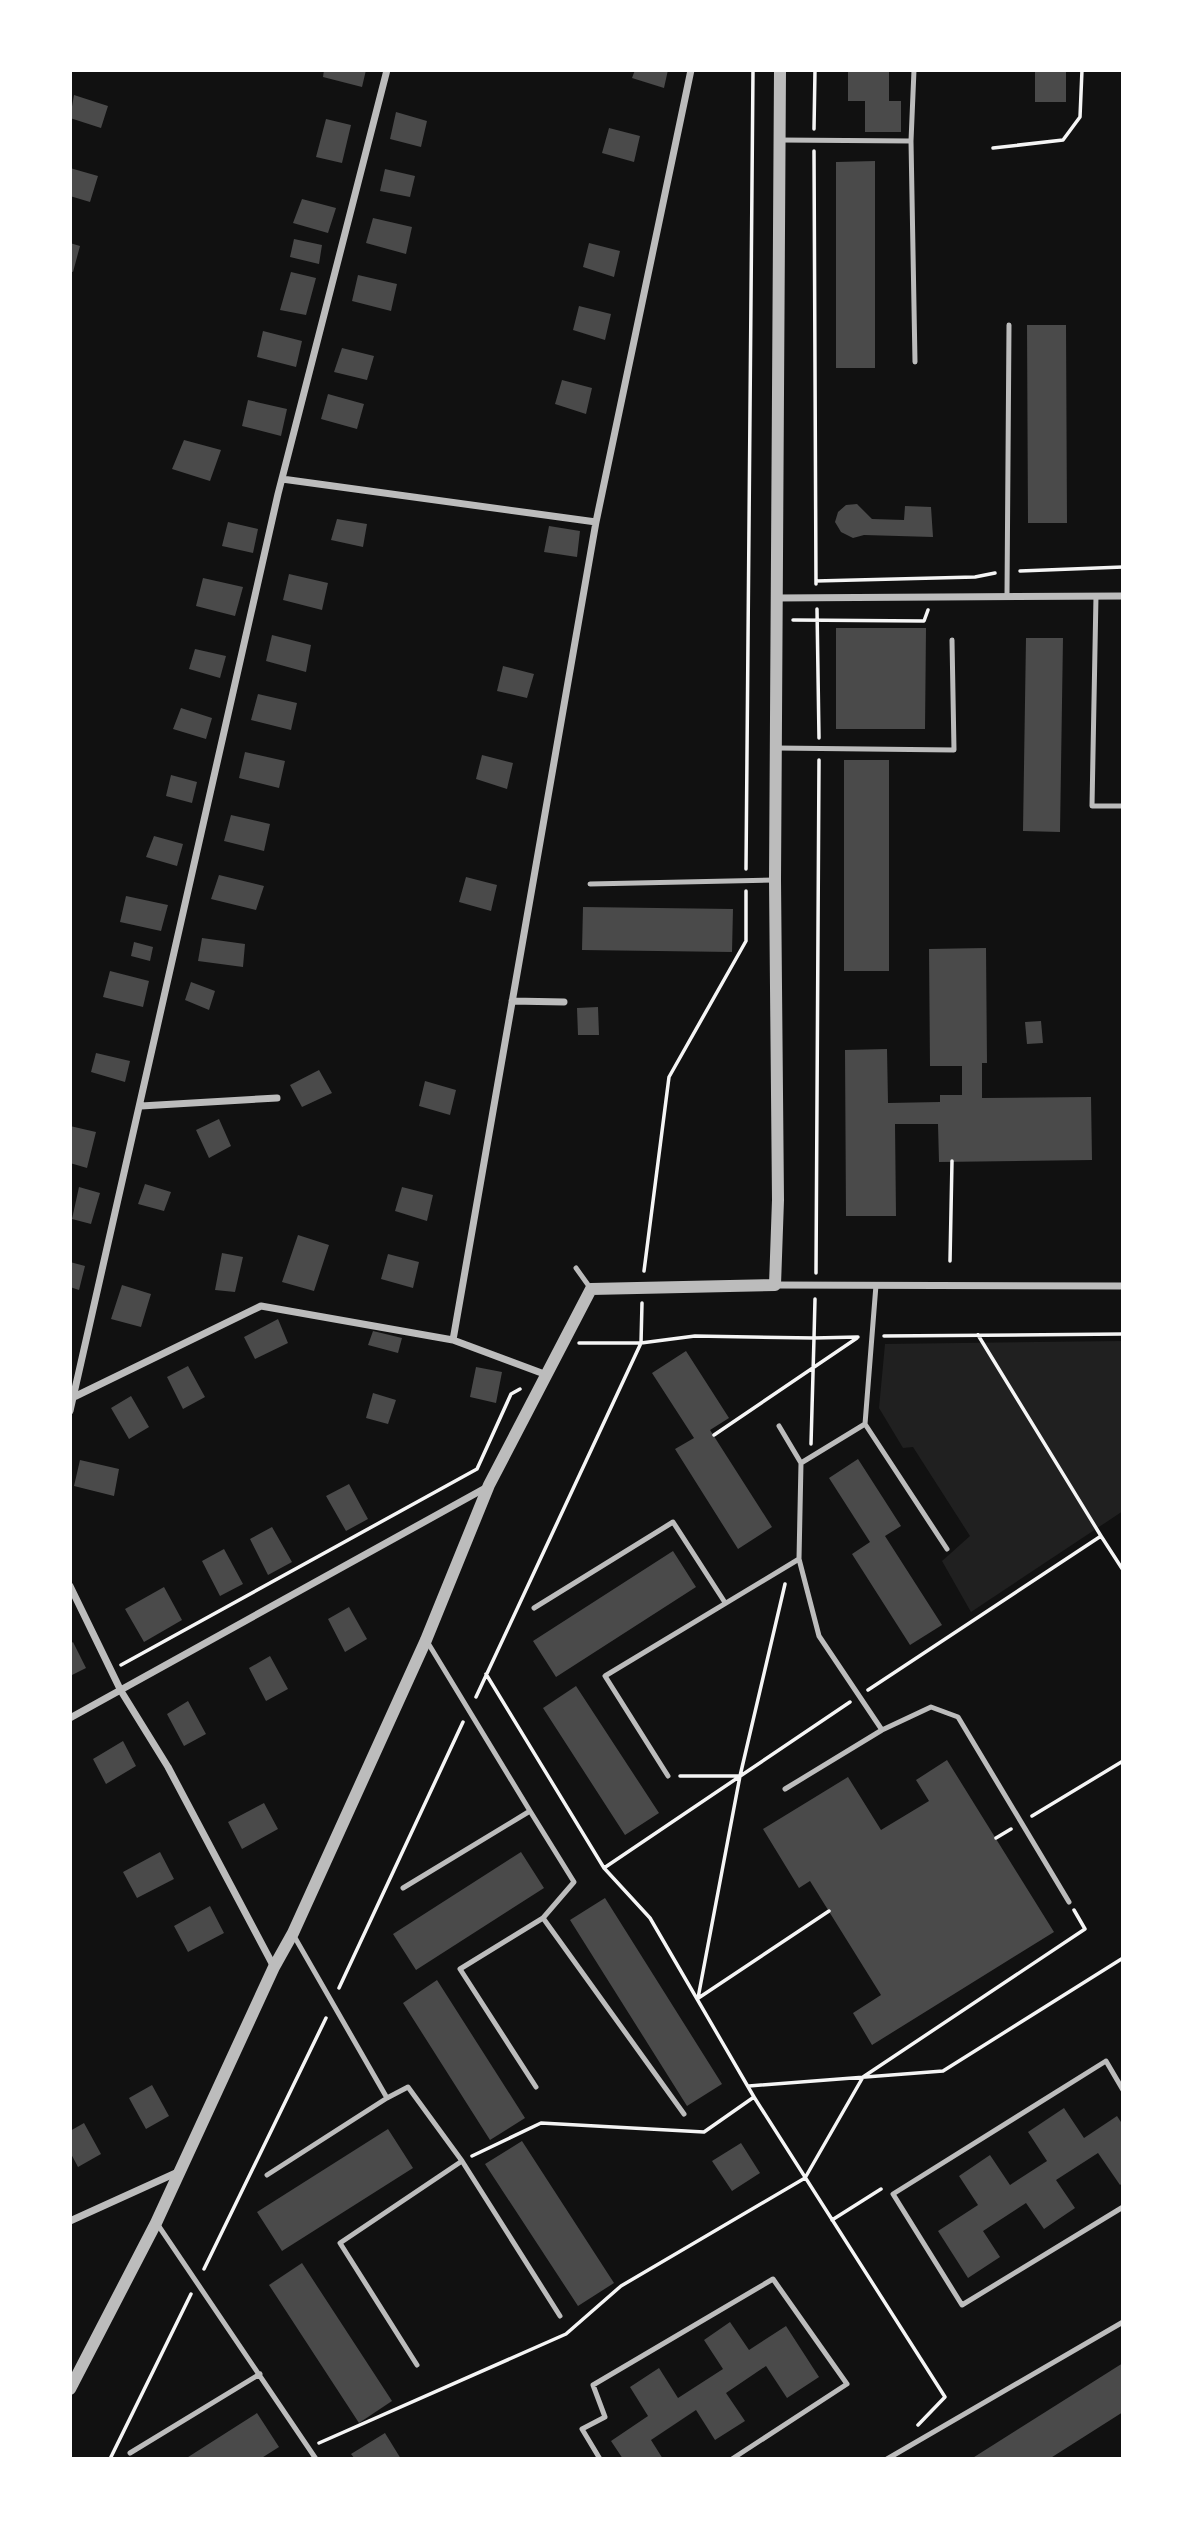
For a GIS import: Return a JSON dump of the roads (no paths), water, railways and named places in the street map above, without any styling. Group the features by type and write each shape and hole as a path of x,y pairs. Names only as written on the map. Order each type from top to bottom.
{"street":[{"path":"70,1411 76,1396 282,479 387,70"},
{"path":"453,1340 596,522 691,70"},
{"path":"775,1285 778,1200 775,880 780,70"},
{"path":"282,479 596,522"},
{"path":"776,598 1123,596"},
{"path":"512,1001 564,1002"},
{"path":"141,1106 277,1098"},
{"path":"70,2389 156,2222 274,1967 293,1933 426,1640 489,1485 542,1373 563,1343 591,1289 775,1285 1123,1286"},
{"path":"76,1396 261,1306 453,1340 542,1373"},
{"path":"70,1718 489,1485"},
{"path":"70,1586 121,1691 169,1767 274,1967"},
{"path":"70,2221 181,2170"}],"lane":[{"path":"914,70 911,141 915,362"},
{"path":"780,140 911,141"},
{"path":"1007,595 1009,325"},
{"path":"1096,596 1091,806 1123,806"},
{"path":"777,748 954,750 952,640"},
{"path":"590,884 775,880"},
{"path":"576,1268 591,1289"},
{"path":"876,1285 865,1424 947,1549"},
{"path":"801,1463 865,1424"},
{"path":"779,1426 801,1463 799,1559 819,1636 882,1730"},
{"path":"534,1608 674,1522 724,1601"},
{"path":"668,1776 605,1676 724,1601 799,1559"},
{"path":"426,1640 574,1882 543,1918 460,1969 536,2087"},
{"path":"785,1789 882,1730 931,1707 958,1717 1069,1902"},
{"path":"403,1888 530,1811"},
{"path":"543,1918 684,2114"},
{"path":"293,1933 387,2098"},
{"path":"1123,2090 1105,2061 893,2194 962,2305 1123,2207"},
{"path":"267,2175 408,2087 462,2161 560,2316"},
{"path":"417,2365 340,2243 462,2161"},
{"path":"156,2222 316,2459"},
{"path":"600,2459 582,2429 605,2417 593,2385 774,2278 847,2384 732,2459"},
{"path":"887,2459 1123,2322"},
{"path":"130,2453 260,2374"}]}
